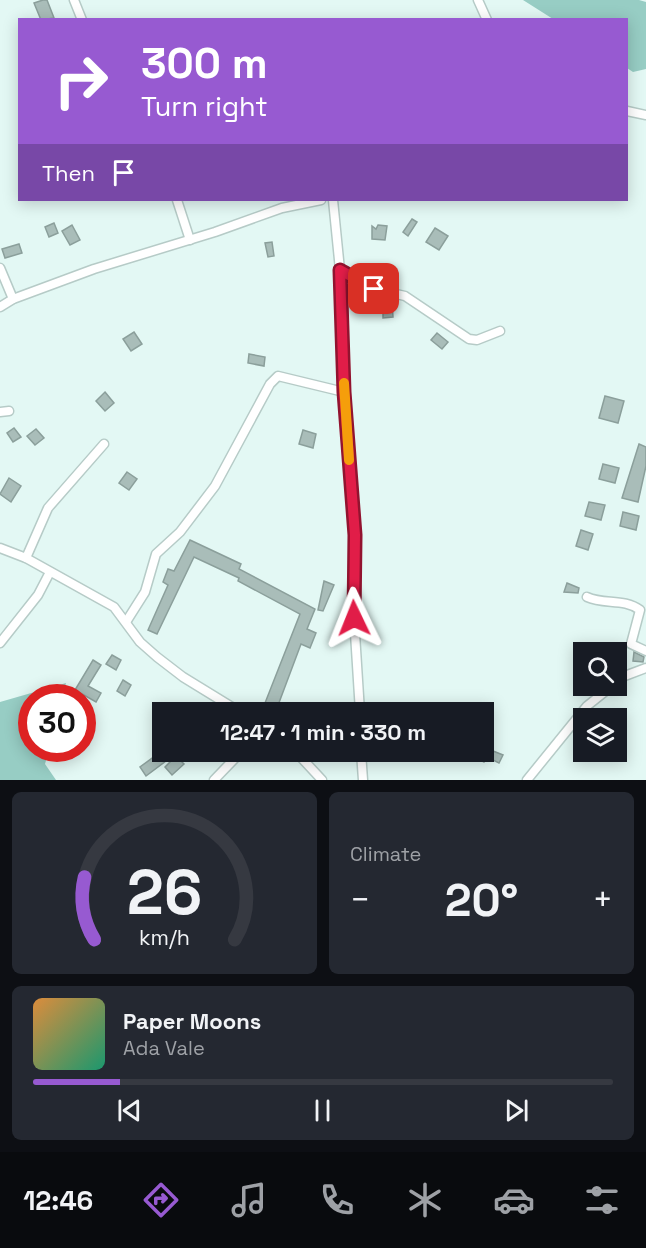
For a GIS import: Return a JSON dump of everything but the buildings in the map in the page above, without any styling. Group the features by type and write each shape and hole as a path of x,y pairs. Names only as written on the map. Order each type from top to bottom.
{"street":[{"path":"74,0 81,18"},
{"path":"478,0 486,18"},
{"path":"628,111 646,115"},
{"path":"177,201 190,240"},
{"path":"0,307 94,269 190,240 282,208 316,201"},
{"path":"333,201 340,270 344,392 355,535 353,602 359,702"},
{"path":"0,268 13,300"},
{"path":"340,270 374,289 411,299 469,339 477,339 500,331"},
{"path":"126,622 145,592 156,554 180,532 215,486 270,384 279,376 292,377 344,392"},
{"path":"26,558 48,508 104,444"},
{"path":"0,548 26,558 114,607 140,642 157,657 183,677 224,702"},
{"path":"0,643 38,595 50,572"},
{"path":"587,597 595,601 616,601 640,610 631,644 646,651"},
{"path":"627,674 646,668"},
{"path":"527,780 587,706 600,696"},
{"path":"214,780 231,762"},
{"path":"305,762 322,780"},
{"path":"362,762 363,780"}],"green space":[{"path":"523,0 639,0 646,2 646,69 633,72 628,69 628,18 551,18"},
{"path":"18,697 18,762 46,762 56,780 0,780 0,702"}],"slow traffic":[{"path":"344,383 349,460"}],"route":[{"path":"354,618 355,535 344,392 340,270 374,289"}]}
